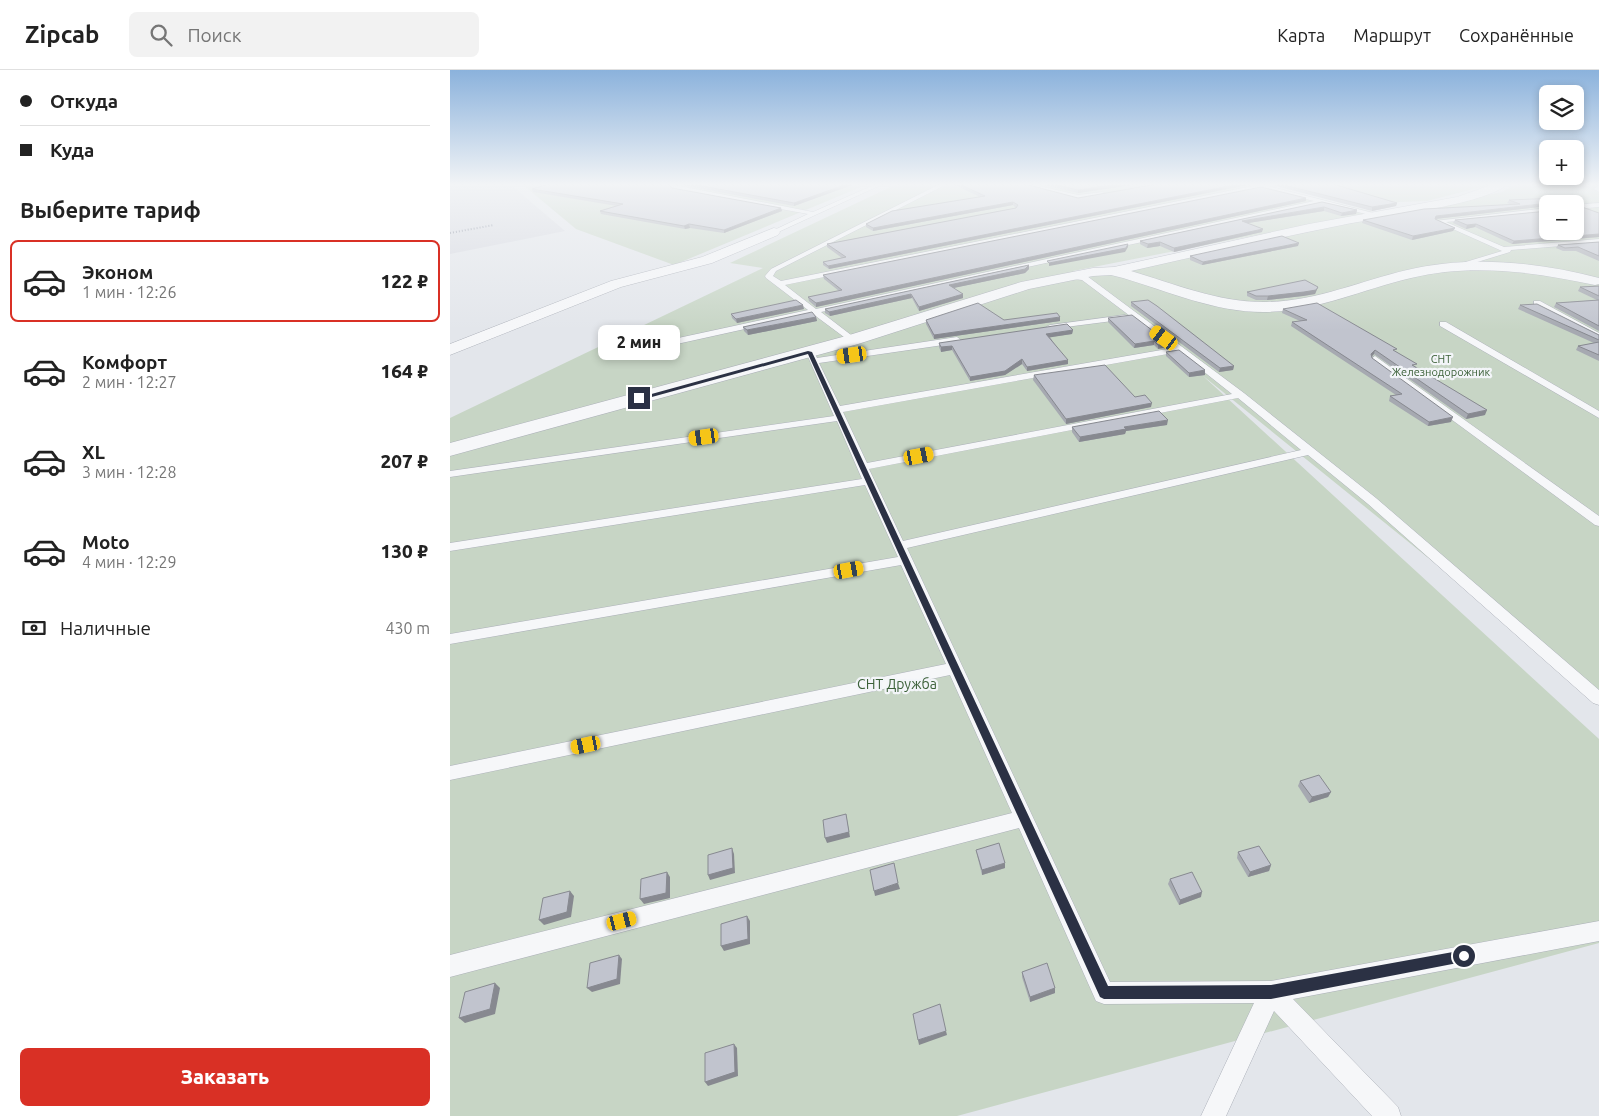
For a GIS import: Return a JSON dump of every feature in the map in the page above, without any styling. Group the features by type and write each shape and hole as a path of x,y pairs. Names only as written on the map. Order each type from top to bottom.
{"street":[{"path":"450,350 616,284 708,260 772,233"},
{"path":"450,450 812,356 852,340 985,296 1026,285 1069,276 1111,271 1287,233"},
{"path":"1111,271 1166,285 1220,302 1264,307 1300,304 1336,297 1417,272 1461,265 1524,268 1598,281"}],"lane":[{"path":"847,233 773,270 769,276 852,340"},
{"path":"779,284 1030,233"},
{"path":"618,354 1173,233"},
{"path":"1461,265 1508,251 1466,233"},
{"path":"827,243 852,240"},
{"path":"1504,249 1599,241"},
{"path":"1069,276 1084,278 1241,395 1372,501 1599,698"},
{"path":"1537,303 1599,336"},
{"path":"1036,329 1133,316"},
{"path":"1442,324 1599,414"},
{"path":"969,339 812,356 1104,993 1271,992 1599,931"},
{"path":"450,474 838,414 1180,349"},
{"path":"1375,359 1599,522"},
{"path":"450,547 866,474 1241,395"},
{"path":"899,546 1310,451"},
{"path":"450,639 906,560"},
{"path":"450,773 955,668"},
{"path":"450,966 1024,818"},
{"path":"1213,1116 1271,992"},
{"path":"1271,992 1389,1116"}],"shaded area":[{"path":"450,233 556,233 450,254"}],"green space":[{"path":"586,233 751,233 674,265"},
{"name":"СНТ Дружба","path":"794,233 1268,233 1073,271 1151,333 1084,278 1304,233 1539,233 1539,240 1584,240 1584,233 1599,233 1599,696 1202,375 1599,739 1599,943 957,1116 450,1116 450,418 763,268 730,263"}],"building":[{"path":"886,233 994,233 828,266 823,262 846,257 827,244"},
{"path":"1033,233 1144,233 816,303 808,297 842,290 823,275"},
{"path":"1178,233 1245,233 1174,248 1160,242 1148,244 1140,241"},
{"path":"1403,233 1430,233 1413,236"},
{"path":"1496,233 1539,233 1539,239 1514,241"},
{"path":"1584,233 1599,234 1584,235"},
{"path":"1282,236 1299,243 1203,262 1190,256"},
{"path":"1599,242 1599,256 1578,247 1565,248 1558,245"},
{"path":"1128,244 1126,248 1049,263 1047,261"},
{"path":"1029,265 1025,269 949,285 963,294 919,307 911,294 829,312 825,309"},
{"path":"1305,280 1318,287 1316,290 1268,296 1256,296 1247,292"},
{"path":"1599,286 1599,296 1580,287"},
{"path":"796,300 803,305 736,319 731,314"},
{"path":"1148,300 1234,366 1220,368 1131,302"},
{"path":"1599,300 1599,326 1556,303"},
{"path":"978,303 1004,320 1057,313 1060,317 934,335 926,320"},
{"path":"1317,303 1397,349 1393,350 1417,364 1412,365 1487,410 1468,414 1375,350 1371,354 1372,358 1453,417 1429,422 1390,396 1402,394 1292,322 1307,320 1283,309"},
{"path":"1537,304 1599,335 1599,340 1520,305"},
{"path":"812,312 816,317 747,330 743,327"},
{"path":"1132,315 1169,343 1158,345 1154,341 1135,344 1108,318"},
{"path":"1067,324 1073,330 1046,334 1068,360 1027,367 1022,359 1005,371 970,377 952,346 941,347 939,343"},
{"path":"671,326 676,332 655,337 650,330"},
{"path":"1599,342 1599,355 1578,346"},
{"path":"1179,350 1205,370 1189,373 1166,352"},
{"path":"1105,365 1135,397 1145,395 1152,403 1066,419 1034,375"},
{"path":"1159,411 1168,420 1080,437 1072,427"},
{"path":"1319,775 1331,792 1312,797 1300,781"},
{"path":"846,814 849,832 825,838 823,820"},
{"path":"999,843 1005,863 982,870 976,850"},
{"path":"1259,846 1271,865 1250,872 1238,852"},
{"path":"732,848 733,868 708,875 708,855"},
{"path":"894,863 898,883 874,891 870,870"},
{"path":"667,872 666,893 640,899 641,879"},
{"path":"1192,872 1202,892 1180,900 1170,879"},
{"path":"570,891 567,912 539,920 543,898"},
{"path":"747,916 748,939 721,946 721,924"},
{"path":"619,955 617,979 587,988 590,963"},
{"path":"1047,963 1055,988 1030,997 1022,972"},
{"path":"495,983 490,1009 459,1018 465,992"},
{"path":"940,1004 946,1031 918,1040 913,1014"},
{"path":"734,1044 735,1072 705,1082 705,1053"}],"route":[{"path":"639,398 810,352 1104,993 1271,992 1464,956"}],"park label":[{"name":"СНТ Железнодорожник","path":"1441,365"}]}
